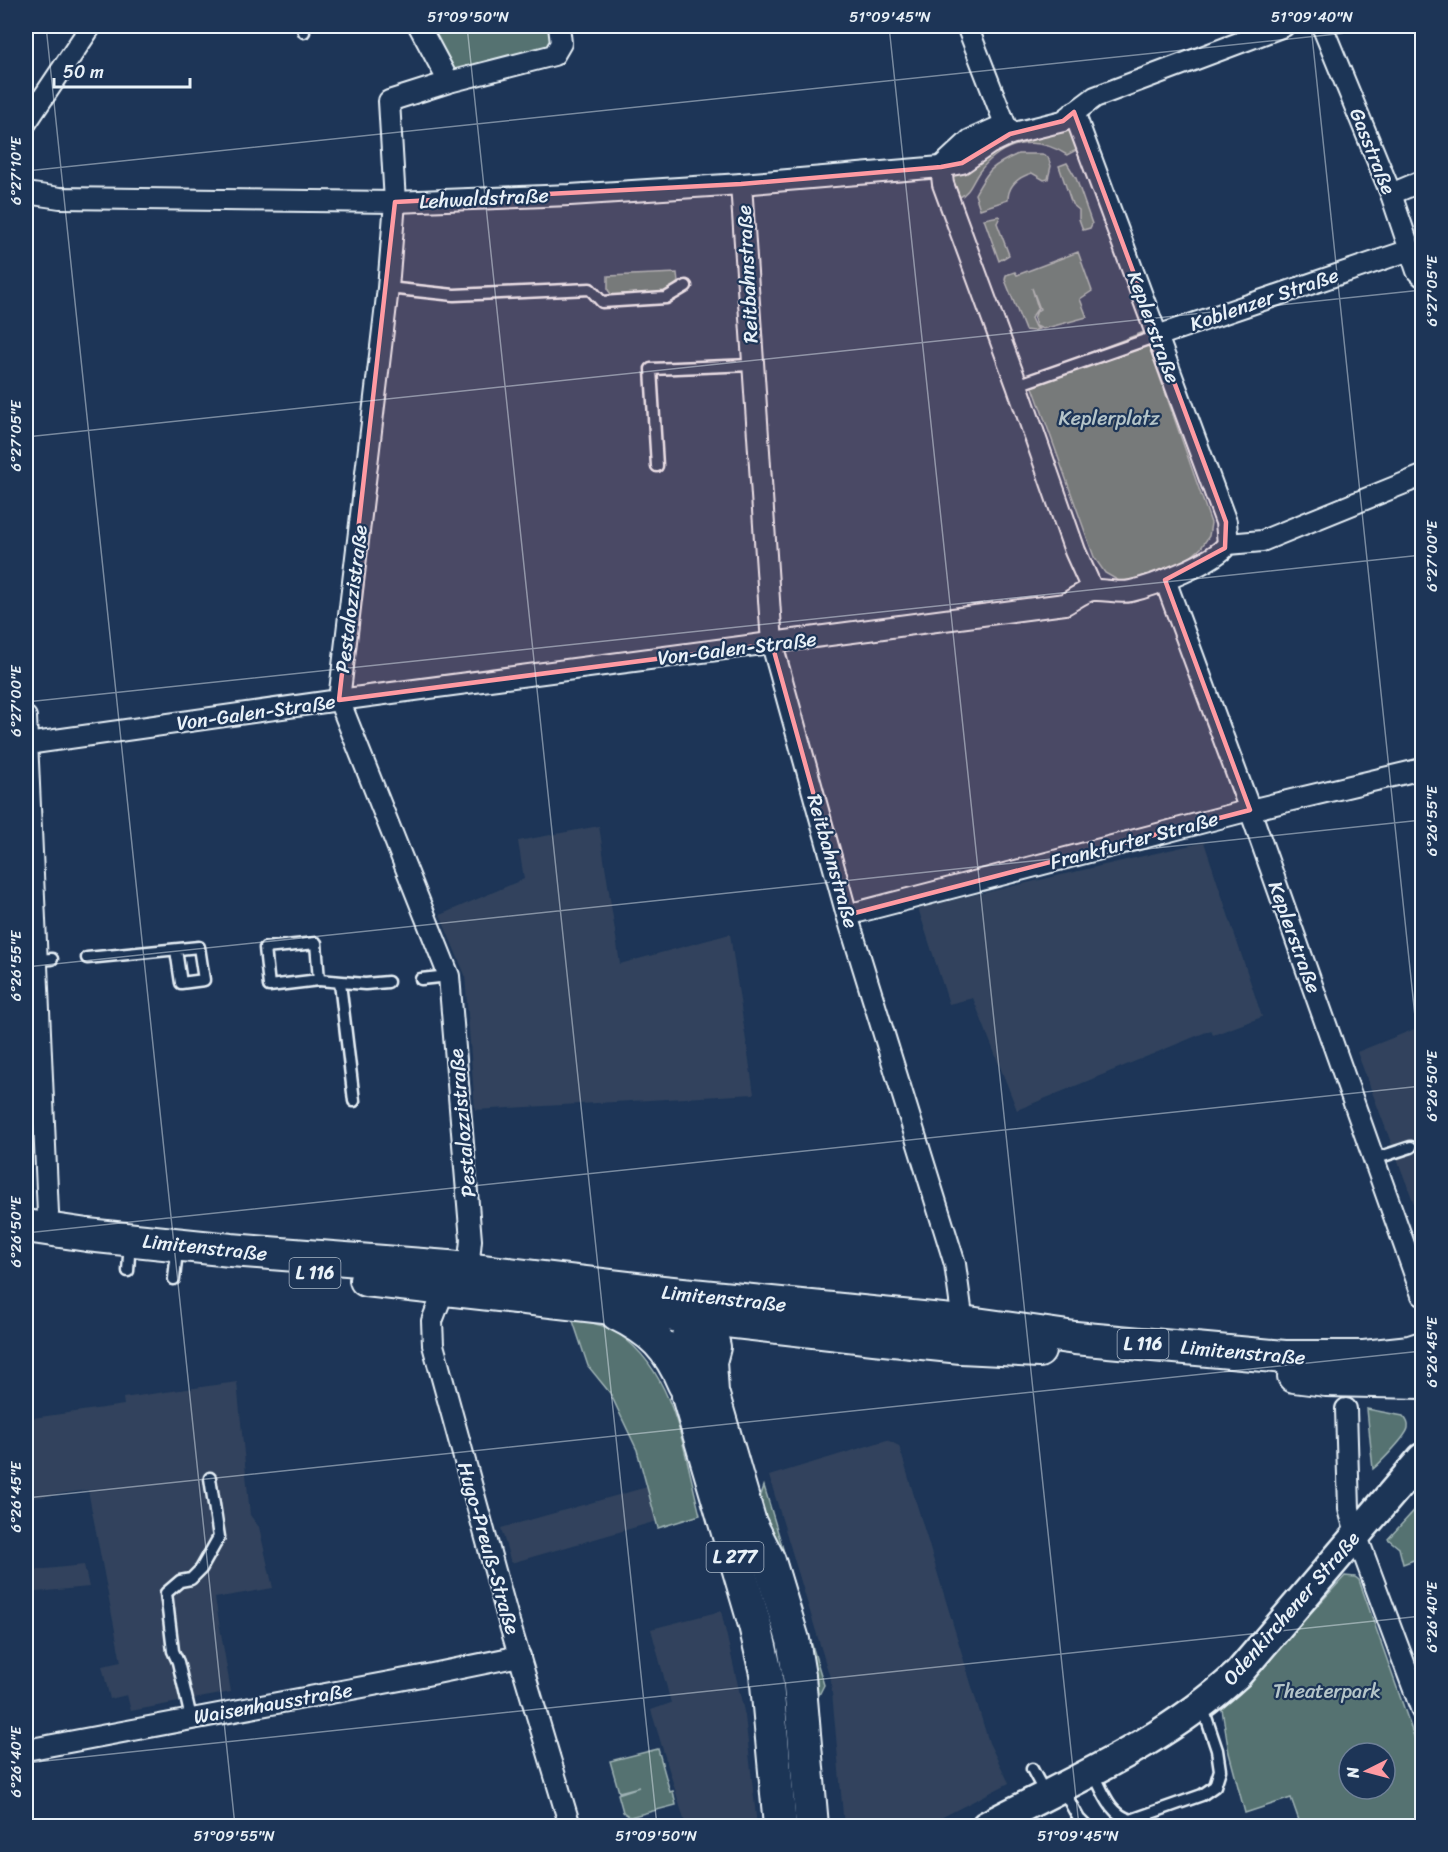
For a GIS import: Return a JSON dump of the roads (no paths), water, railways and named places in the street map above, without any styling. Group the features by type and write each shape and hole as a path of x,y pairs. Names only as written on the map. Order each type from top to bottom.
{"main road":[{"name":"Limitenstraße","path":"31,1233 128,1263 175,1270 452,1276 603,1308 703,1308"},
{"name":"Limitenstraße","path":"31,1233 87,1235 231,1250 703,1308 961,1335 1072,1353 1235,1368 1326,1380 1421,1384"},
{"name":"L 116","path":"603,1308 638,1324 661,1343 675,1362 688,1396"},
{"name":"L 277","path":"703,1308 688,1332 684,1354 688,1396 755,1625 766,1673 780,1827"},
{"name":"L 277","path":"703,1308 714,1347 710,1362 712,1392 750,1523 769,1561 793,1640 800,1676 812,1827"},
{"name":"Limitenstraße","path":"961,1335 1075,1338 1284,1357 1364,1357 1410,1352 1422,1348"},
{"name":"Odenkirchener Straße","path":"986,1827 1153,1738 1202,1704 1238,1674 1422,1458"}],"street":[{"path":"26,123 91,26"},
{"path":"419,26 449,82 554,55 561,43 559,26"},
{"path":"968,26 1008,129"},
{"path":"1074,112 1095,97 1284,26"},
{"name":"Gasstraße","path":"1322,26 1391,194 1417,271 1422,276"},
{"name":"Pestalozzistraße","path":"449,82 389,101 395,202 388,288 339,700 449,976 471,1240 452,1276"},
{"name":"Lehwaldstraße","path":"26,193 60,198 395,202 570,195 741,184 941,167 962,163 1008,129 1063,108 1074,112"},
{"name":"Keplerstraße","path":"1074,112 1226,522 1228,544"},
{"path":"941,167 943,184 1075,551 1092,590 1129,592 1165,580 1203,562 1228,544 1262,541 1422,476"},
{"path":"1391,194 1422,181"},
{"name":"Reitbahnstraße","path":"741,184 772,644 847,915 954,1264 961,1335"},
{"name":"Koblenzer Straße","path":"1157,336 1410,250"},
{"name":"Keplerstraße","path":"1165,580 1250,810 1422,1295"},
{"name":"Von-Galen-Straße","path":"27,744 339,700 1065,604 1092,590"},
{"path":"26,717 30,918 44,959 37,1051 48,1213 31,1233"},
{"name":"Frankfurter Straße","path":"847,915 1250,810 1422,769"},
{"name":"Hugo-Preuß-Straße","path":"452,1276 432,1321 433,1345 570,1827"},
{"path":"1346,1408 1349,1509 1356,1534 1422,1711"},
{"name":"Waisenhausstraße","path":"26,1750 520,1656"}],"lane":[{"path":"388,288 454,295 590,289 602,302 666,298 686,286"},
{"name":"Koblenzer Straße","path":"1017,386 1157,336"},
{"name":"Reitbahnstraße","path":"657,466 651,369 753,365"},
{"path":"319,981 316,943 265,948 269,986 319,981 365,984 387,982"},
{"path":"87,958 176,950"},
{"path":"421,979 449,976"},
{"path":"340,983 354,1101"},
{"path":"1374,1159 1411,1147"},
{"path":"190,1718 178,1662 173,1651 166,1593 180,1581 191,1579 201,1569 219,1537 210,1479"},
{"path":"1093,1772 1112,1809 1120,1817 1131,1820 1202,1795 1215,1786 1220,1770 1202,1704"},
{"path":"1032,1769 1086,1827"}],"park label":[{"name":"Keplerplatz","path":"1109,418"},
{"name":"Theaterpark","path":"1327,1691"}]}
